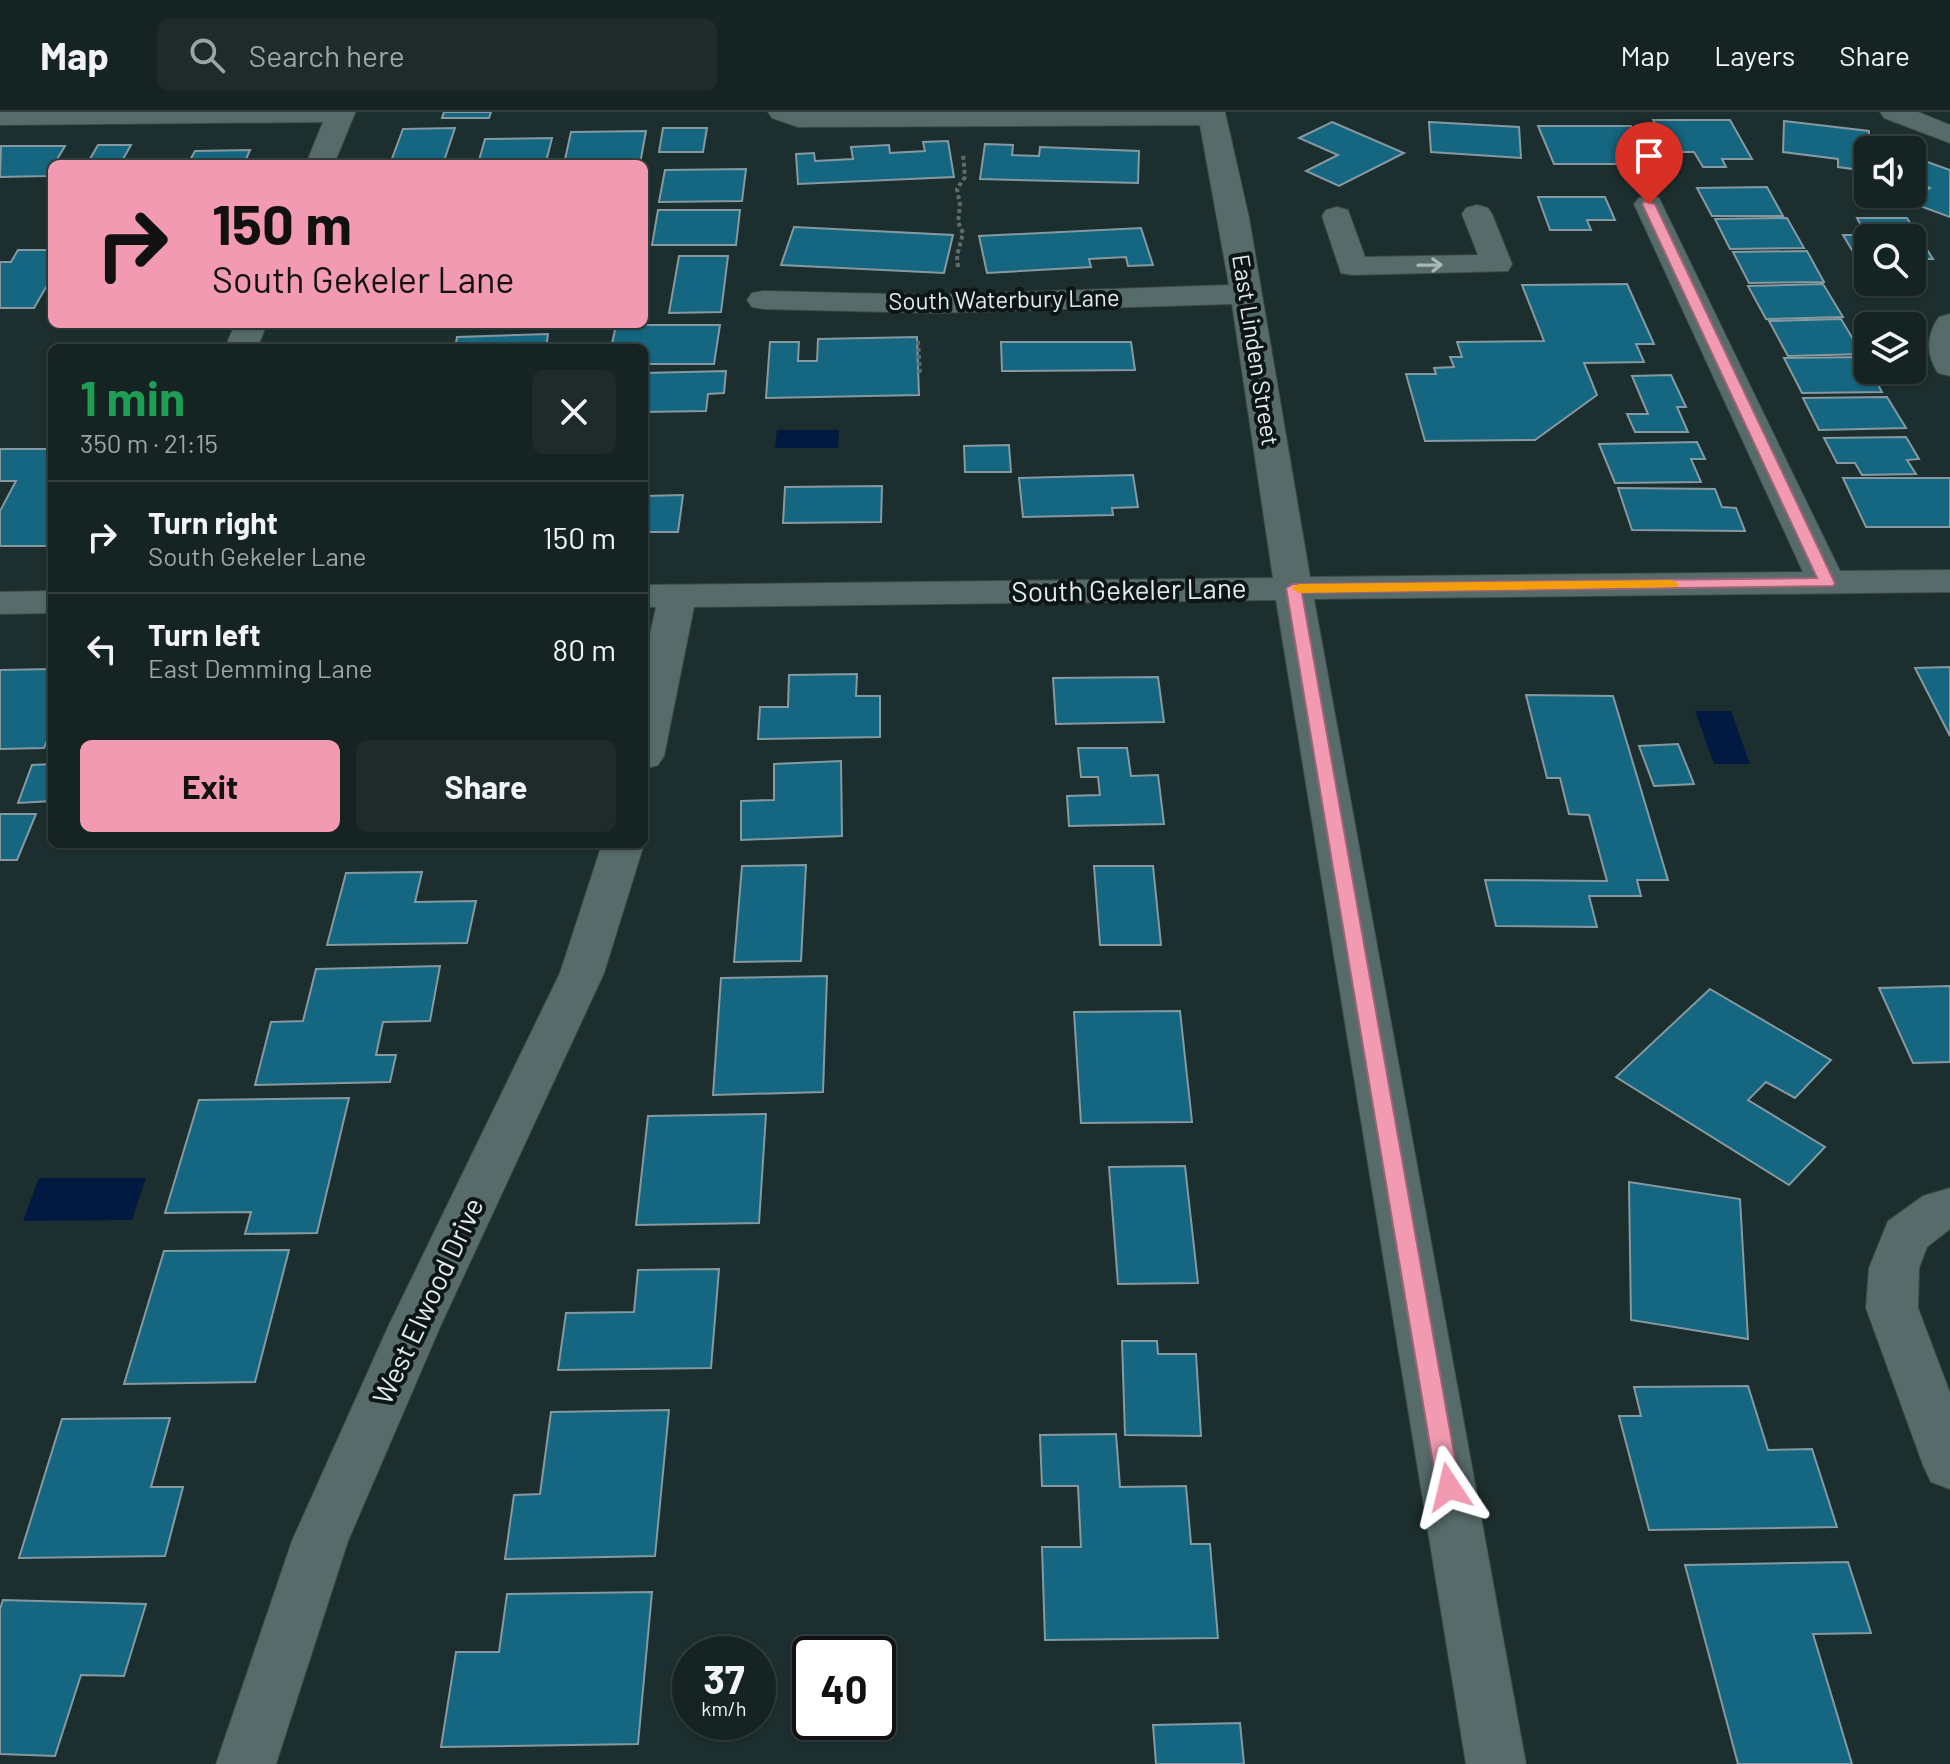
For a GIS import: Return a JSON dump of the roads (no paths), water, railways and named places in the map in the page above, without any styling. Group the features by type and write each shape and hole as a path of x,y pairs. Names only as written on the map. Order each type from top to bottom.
{"street":[{"path":"0,117 341,112 322,160"},
{"path":"782,112 798,119 1211,114"},
{"path":"1894,112 1950,135"},
{"name":"East Linden Street","path":"1211,114 1234,218 1293,588 1496,1764"},
{"path":"1649,204 1827,583"},
{"path":"1337,216 1352,266 1497,264 1477,214"},
{"name":"South Waterbury Lane","path":"763,300 934,304 1245,294"},
{"path":"1950,324 1946,331 1944,355 1950,366"},
{"name":"South Gekeler Lane","path":"660,596 1950,581"},
{"path":"648,716 660,596"},
{"path":"0,603 48,602"},
{"name":"West Elwood Drive","path":"246,1764 320,1541 414,1327 582,973 622,848"},
{"path":"1950,1207 1940,1210 1906,1235 1894,1268 1892,1308 1950,1465"}],"water":[{"path":"777,430 839,430 838,448 775,448"},
{"path":"1695,711 1731,711 1750,764 1714,764"},
{"path":"39,1178 146,1178 132,1220 23,1221"}]}
